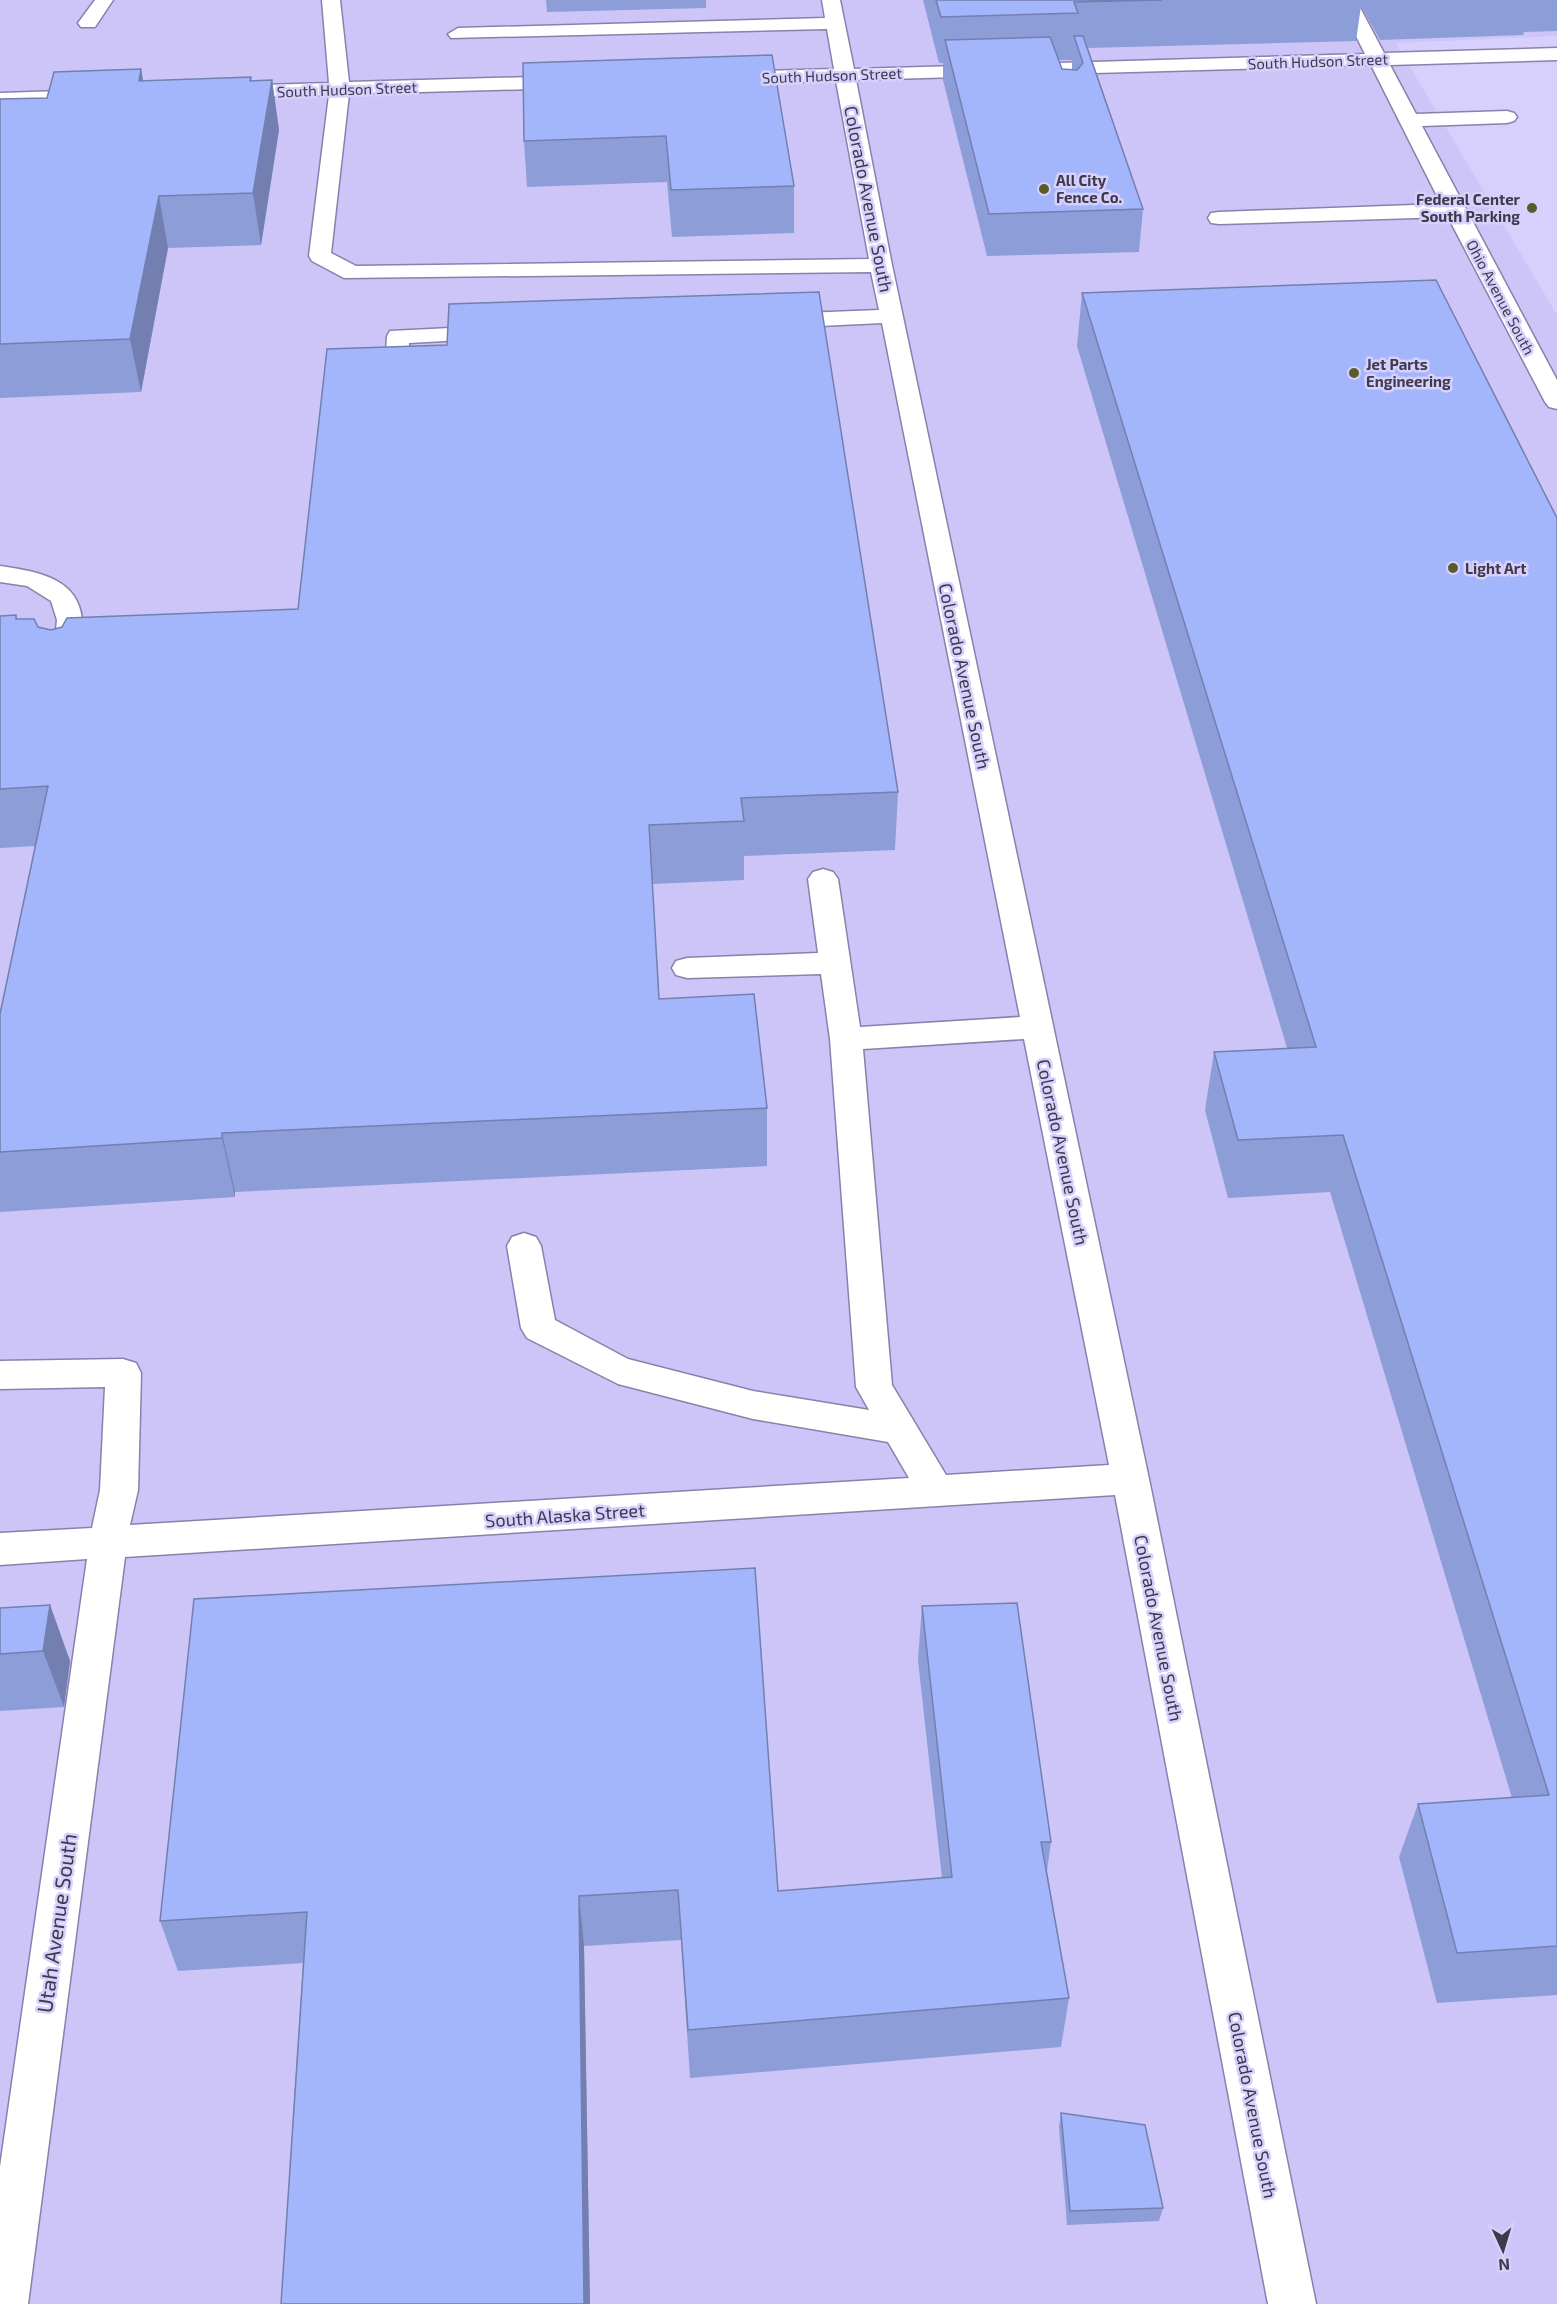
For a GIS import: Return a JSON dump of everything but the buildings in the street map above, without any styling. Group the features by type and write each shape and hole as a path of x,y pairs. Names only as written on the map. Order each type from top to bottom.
{"street":[{"path":"88,23 104,0"},
{"path":"331,0 340,89 320,256 352,273 881,265"},
{"name":"Ohio Avenue South","path":"1347,0 1557,402"},
{"path":"458,34 833,11"},
{"name":"Colorado Avenue South","path":"833,11 891,316 1130,1479 1292,2304"},
{"name":"South Hudson Street","path":"716,78 845,74 1059,77 1377,59 1557,54"},
{"name":"South Hudson Street","path":"211,93 586,82"},
{"path":"0,99 117,96"},
{"path":"1409,120 1507,117"},
{"path":"1219,218 1455,210"},
{"path":"762,321 891,316"},
{"path":"396,381 398,336 516,332"},
{"path":"0,574 34,579 63,597 70,620 64,677"},
{"path":"823,879 846,1039 874,1387 937,1492"},
{"path":"687,968 835,963"},
{"path":"846,1039 1037,1027"},
{"path":"524,1246 539,1328 618,1370 753,1405 900,1430"},
{"name":"Utah Avenue South","path":"0,1375 123,1373 119,1490 108,1542 4,2304"},
{"name":"South Alaska Street","path":"0,1549 1130,1479"}],"shaded area":[{"path":"0,0 1557,0 1557,36 1396,43 1557,315 1557,2304 0,2304"}],"place":[{"name":"All City Fence Co.","path":"1044,189"},
{"name":"Federal Center South Parking","path":"1532,208"},
{"name":"Jet Parts Engineering","path":"1354,373"},
{"name":"Light Art","path":"1453,568"}]}
